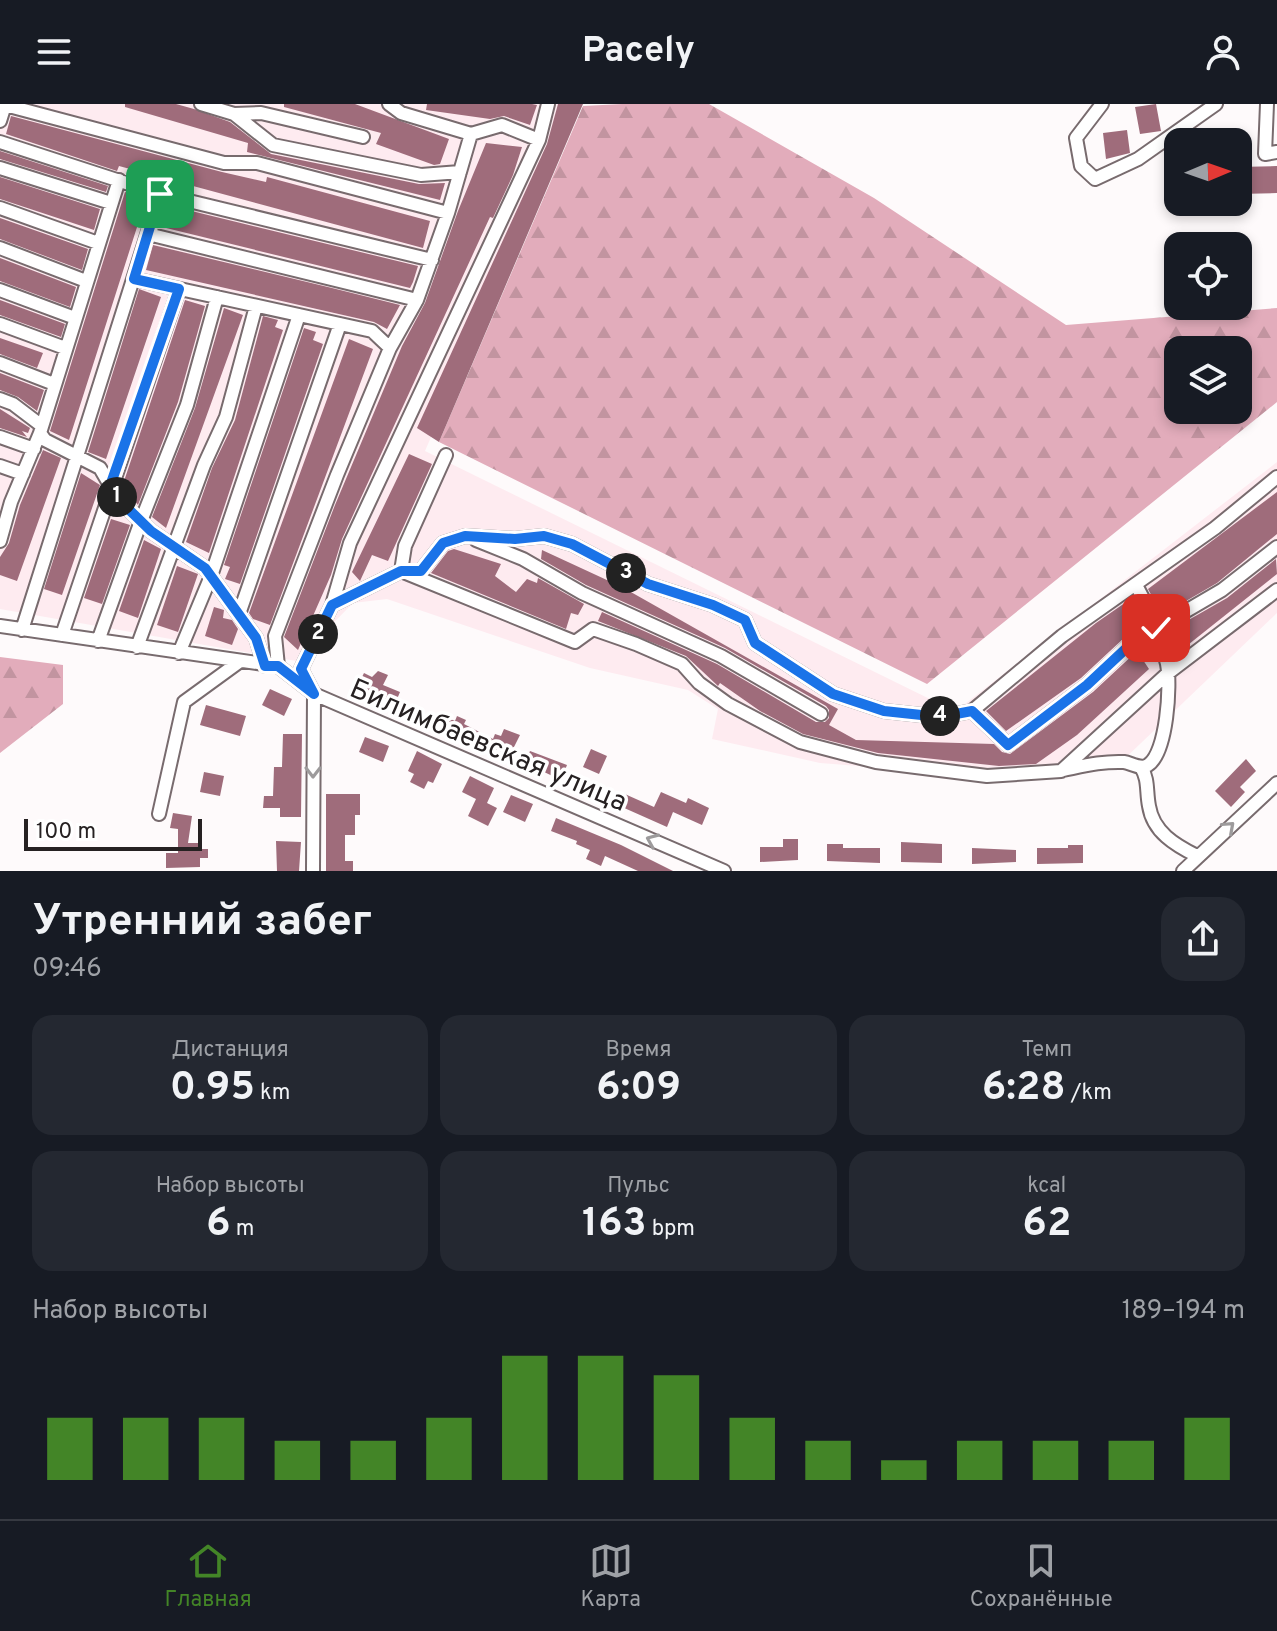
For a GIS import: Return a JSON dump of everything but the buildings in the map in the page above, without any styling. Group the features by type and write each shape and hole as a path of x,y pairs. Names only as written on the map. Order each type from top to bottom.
{"street":[{"path":"0,121 5,104 224,163 257,163 448,213"},
{"path":"201,104 234,114 261,113 363,137"},
{"path":"389,104 401,113 471,134 502,125 539,140"},
{"path":"313,871 314,694 301,669 332,605 350,543 539,140 548,104"},
{"path":"1102,104 1076,138 1081,166 1095,179 1138,159 1216,104"},
{"path":"1267,104 1265,154 1277,152"},
{"path":"234,114 273,145 421,175 460,172"},
{"path":"271,666 275,636 337,475 390,348 417,300 448,213 471,134"},
{"path":"0,142 160,194 432,260"},
{"path":"0,168 111,203"},
{"path":"0,541 6,500 34,449 119,180"},
{"path":"22,630 160,194"},
{"path":"0,208 98,243"},
{"path":"148,234 417,300"},
{"path":"0,248 86,281"},
{"path":"134,279 372,331 390,348"},
{"path":"62,635 179,289"},
{"path":"0,290 75,318"},
{"path":"98,641 187,405 217,297"},
{"path":"137,647 204,465 226,417 256,306"},
{"path":"179,653 211,576 299,315"},
{"path":"0,324 65,348"},
{"path":"239,614 340,324"},
{"path":"0,363 54,384"},
{"path":"0,399 13,404 41,429 45,440 100,468 118,499 141,521 205,568 256,638 271,666"},
{"path":"0,437 34,449"},
{"path":"401,571 405,546 446,455"},
{"path":"0,466 23,474"},
{"path":"332,605 401,571 421,571 443,543 465,536 515,539 544,536 572,544 648,584 713,605 745,620 755,643 833,694 884,711 940,717 972,711 1062,636 1215,528 1277,477"},
{"path":"465,536 523,559 582,593 721,656 821,714"},
{"path":"972,711 1008,745 1087,685 1133,642 1222,590 1277,547"},
{"path":"401,571 575,642 593,629 636,644 682,664 699,683 728,704 800,742 876,762 987,776 1061,771 1103,761 1141,767 1148,765 1157,753 1163,736 1167,663 1152,631 1155,621 1136,585"},
{"path":"1061,771 1167,674 1277,590"},
{"name":"Билимбаевская улица","path":"0,626 271,666 314,694 724,871"},
{"path":"159,814 184,702 239,662"},
{"path":"1141,767 1148,786 1149,807 1158,829 1176,846 1197,856"},
{"path":"1183,871 1277,783"}],"shaded area":[{"path":"0,104 575,104 425,451 942,705 961,707 1277,462 1277,613 1117,766 987,776 820,763 712,739 718,709 688,690 590,668 387,599 353,603 296,661 0,609"}],"green space":[{"path":"709,104 874,198 1066,325 1164,317 1164,320 1252,320 1252,310 1277,308 1277,402 1252,422 1252,336 1164,336 1164,424 1250,424 927,684 439,442 583,106"},
{"path":"0,657 63,665 63,704 0,753"}],"route":[{"path":"160,194 134,279 179,289 110,486 118,499 151,531 205,568 256,638 265,666 278,666 314,694 301,669 332,605 401,571 421,571 443,543 465,536 515,539 544,536 572,544 648,584 713,605 745,620 755,643 833,694 884,711 940,717 972,711 1008,745 1087,685 1133,642 1156,628"}]}
